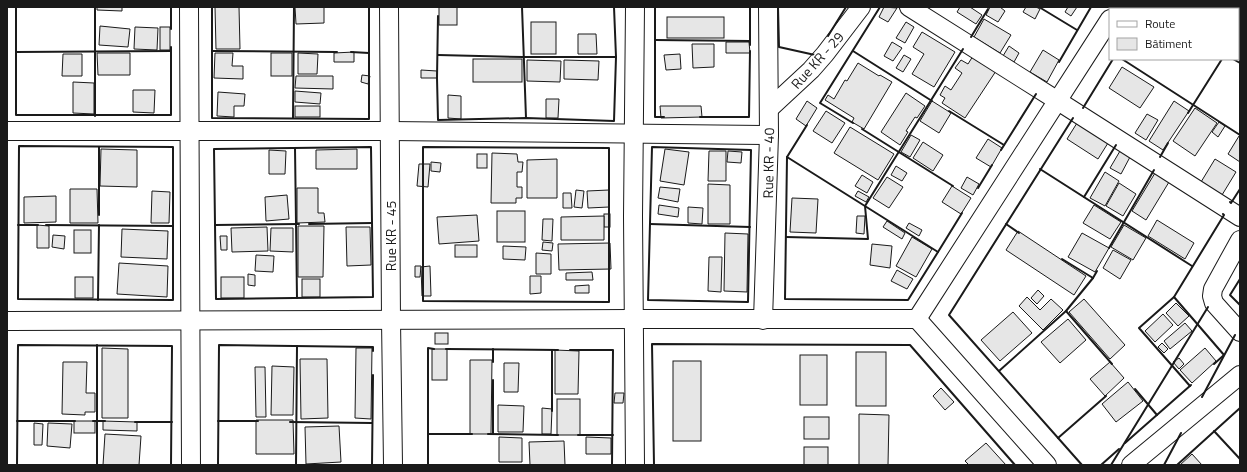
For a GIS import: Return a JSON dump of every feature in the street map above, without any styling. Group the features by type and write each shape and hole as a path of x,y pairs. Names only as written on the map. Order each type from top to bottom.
{"street":[{"path":"189,7 191,465"},
{"name":"Rue KR - 45","path":"389,7 393,465"},
{"path":"635,7 633,319 635,465"},
{"name":"Rue KR - 40","path":"763,320 769,135 768,7"},
{"name":"Rue KR - 29","path":"769,109 821,60 861,7"},
{"path":"908,7 1240,217"},
{"path":"917,319 1109,21"},
{"path":"7,132 390,131 769,135"},
{"path":"1240,240 1213,289 1212,296 1214,303 1240,332"},
{"path":"7,321 917,319 1047,465"},
{"path":"1131,465 1240,375"}],"building":[{"path":"97,7 122,7 122,11 97,10"},
{"path":"215,7 239,7 240,49 216,49"},
{"path":"295,7 324,7 324,23 296,24"},
{"path":"439,7 457,7 457,25 439,25"},
{"path":"884,7 897,8 888,22 879,17"},
{"path":"960,7 970,7 982,15 976,24 957,12"},
{"path":"990,7 1000,7 1005,11 998,22 986,15"},
{"path":"1026,7 1036,7 1040,9 1035,19 1023,12"},
{"path":"1068,7 1077,7 1071,16 1065,12"},
{"path":"667,17 724,17 724,38 667,38"},
{"path":"984,19 1011,35 1000,53 974,37"},
{"path":"531,22 556,22 556,54 531,54"},
{"path":"906,22 914,27 905,43 896,38"},
{"path":"100,26 130,29 128,47 99,45"},
{"path":"135,27 158,28 157,50 134,49"},
{"path":"160,27 170,27 170,50 160,50"},
{"path":"922,32 955,52 934,87 912,74 924,54 913,47"},
{"path":"578,34 596,34 597,54 578,54"},
{"path":"726,42 749,42 750,53 726,53"},
{"path":"892,42 902,48 893,61 884,56"},
{"path":"692,44 714,44 714,67 693,68"},
{"path":"1009,46 1019,53 1014,62 1003,56"},
{"path":"1043,50 1059,60 1047,82 1030,72"},
{"path":"354,52 354,62 334,62 334,53"},
{"path":"97,53 130,53 130,75 98,75"},
{"path":"215,53 233,53 232,66 243,66 243,79 214,78"},
{"path":"271,53 292,53 292,76 271,76"},
{"path":"298,53 318,54 317,74 298,74"},
{"path":"63,54 82,54 82,76 62,76"},
{"path":"680,54 681,69 666,70 664,55"},
{"path":"904,55 911,59 903,72 896,68"},
{"path":"973,56 996,71 965,118 942,103 945,98 940,95 945,86 951,90 962,73 955,68 961,60 968,64"},
{"path":"473,59 522,59 522,82 473,82"},
{"path":"527,60 561,61 560,82 527,81"},
{"path":"564,60 599,61 598,80 564,79"},
{"path":"858,63 892,82 864,129 852,122 854,118 825,100 828,95 834,99 845,80 847,81"},
{"path":"1122,67 1154,87 1140,108 1109,88"},
{"path":"421,70 437,71 437,78 421,78"},
{"path":"362,75 370,76 368,84 361,82"},
{"path":"296,76 333,76 333,89 295,88"},
{"path":"73,82 94,83 94,114 73,113"},
{"path":"133,90 155,90 154,113 133,112"},
{"path":"295,91 321,93 320,104 295,102"},
{"path":"218,92 245,94 244,106 234,106 234,117 217,116"},
{"path":"906,93 925,106 917,118 915,117 906,131 908,132 900,145 881,132"},
{"path":"448,95 461,96 461,119 448,118"},
{"path":"546,99 559,99 558,118 546,118"},
{"path":"807,101 817,108 806,126 796,119"},
{"path":"932,101 951,113 939,133 920,121"},
{"path":"1174,101 1189,111 1163,150 1149,141"},
{"path":"295,106 320,106 320,117 295,117"},
{"path":"660,106 701,106 702,117 661,118"},
{"path":"1195,108 1217,123 1195,156 1173,141"},
{"path":"826,111 845,123 832,143 813,131"},
{"path":"1147,114 1158,120 1146,140 1135,133"},
{"path":"1219,122 1225,126 1218,137 1212,132"},
{"path":"1077,123 1108,143 1098,159 1067,139"},
{"path":"850,127 894,154 878,180 834,153"},
{"path":"911,135 920,140 910,157 901,152"},
{"path":"1240,136 1240,162 1228,154"},
{"path":"988,139 1002,148 991,167 976,158"},
{"path":"923,142 943,155 933,171 913,158"},
{"path":"101,149 137,150 137,187 100,186"},
{"path":"357,149 357,169 316,169 316,150"},
{"path":"665,149 689,152 684,185 660,181"},
{"path":"269,150 286,151 285,174 269,174"},
{"path":"709,151 726,151 726,181 708,181"},
{"path":"728,151 742,152 741,163 727,162"},
{"path":"1120,151 1130,157 1121,174 1110,168"},
{"path":"492,153 517,154 518,162 523,162 522,172 517,172 517,187 522,187 522,198 516,198 516,203 491,203"},
{"path":"477,154 487,154 487,168 477,168"},
{"path":"557,159 557,198 527,198 527,160"},
{"path":"1215,159 1236,172 1222,195 1201,182"},
{"path":"431,162 441,163 440,172 431,171"},
{"path":"419,164 430,164 428,187 417,186"},
{"path":"896,166 907,173 902,181 891,175"},
{"path":"1105,172 1119,181 1105,206 1090,198"},
{"path":"1155,173 1169,182 1146,220 1132,211"},
{"path":"862,175 873,182 867,193 855,186"},
{"path":"887,177 903,187 889,208 873,198"},
{"path":"967,177 979,184 973,195 961,188"},
{"path":"1119,183 1136,194 1123,216 1106,206"},
{"path":"708,184 730,185 730,224 708,224"},
{"path":"952,186 971,198 961,214 942,202"},
{"path":"660,187 680,189 678,202 658,198"},
{"path":"297,188 318,188 318,213 324,213 325,222 297,223"},
{"path":"70,189 97,189 98,223 70,223"},
{"path":"576,190 584,191 582,208 574,207"},
{"path":"609,190 609,207 588,208 587,191"},
{"path":"152,191 170,192 169,223 151,223"},
{"path":"858,191 869,197 866,202 855,196"},
{"path":"563,193 571,193 572,208 563,208"},
{"path":"287,195 289,219 266,221 265,197"},
{"path":"56,196 56,222 24,223 24,197"},
{"path":"792,198 818,199 816,233 790,232"},
{"path":"659,205 679,208 678,217 658,214"},
{"path":"1094,205 1121,222 1110,239 1083,223"},
{"path":"688,207 703,208 702,224 688,223"},
{"path":"497,211 525,211 525,242 497,242"},
{"path":"604,214 610,214 610,227 604,227"},
{"path":"477,215 479,241 439,244 437,217"},
{"path":"604,216 604,240 561,240 561,217"},
{"path":"857,216 865,216 864,234 856,233"},
{"path":"543,219 553,219 552,241 542,240"},
{"path":"1157,220 1194,243 1185,259 1148,236"},
{"path":"887,221 905,233 902,239 883,227"},
{"path":"909,223 922,230 919,236 906,228"},
{"path":"37,225 49,226 49,248 37,248"},
{"path":"1124,225 1146,238 1133,260 1111,247"},
{"path":"298,226 324,226 323,277 298,277"},
{"path":"267,227 268,251 232,252 231,228"},
{"path":"346,227 370,227 371,265 347,266"},
{"path":"271,228 293,228 293,252 270,251"},
{"path":"122,229 168,231 167,259 121,257"},
{"path":"74,230 91,230 91,253 74,253"},
{"path":"1018,231 1086,276 1074,295 1006,250"},
{"path":"725,233 748,234 747,292 724,291"},
{"path":"1082,233 1109,248 1095,272 1068,257"},
{"path":"53,235 65,236 64,249 52,247"},
{"path":"220,236 227,236 227,250 221,250"},
{"path":"912,237 932,249 916,277 896,266"},
{"path":"543,242 553,243 552,251 542,250"},
{"path":"610,243 611,269 559,270 558,244"},
{"path":"872,244 892,246 890,268 870,265"},
{"path":"455,245 477,245 477,257 455,257"},
{"path":"503,246 526,247 525,260 503,259"},
{"path":"1113,250 1131,260 1120,279 1103,268"},
{"path":"536,253 551,254 551,274 536,274"},
{"path":"256,255 274,256 273,272 255,271"},
{"path":"709,257 722,257 721,292 708,291"},
{"path":"119,263 168,266 167,297 117,294"},
{"path":"415,266 421,266 420,277 415,277"},
{"path":"430,266 431,296 422,296 421,267"},
{"path":"897,270 913,279 907,289 891,281"},
{"path":"592,272 593,280 566,280 566,273"},
{"path":"248,274 255,275 255,286 248,285"},
{"path":"530,276 541,276 541,293 530,294"},
{"path":"75,277 93,277 93,298 75,298"},
{"path":"221,277 244,277 244,298 221,298"},
{"path":"302,279 320,279 320,297 302,297"},
{"path":"589,285 589,293 575,293 575,286"},
{"path":"1038,290 1044,296 1037,304 1031,298"},
{"path":"1027,297 1040,310 1051,299 1063,310 1043,330 1019,306"},
{"path":"1084,299 1125,345 1110,359 1069,312"},
{"path":"1176,303 1189,316 1178,326 1166,313"},
{"path":"1013,312 1032,333 1000,361 981,340"},
{"path":"1163,314 1173,325 1155,342 1145,331"},
{"path":"1068,319 1086,340 1060,363 1041,342"},
{"path":"1185,323 1192,331 1170,349 1164,341"},
{"path":"435,333 448,333 448,344 435,344"},
{"path":"1162,343 1168,349 1164,353 1158,347"},
{"path":"102,348 128,349 128,418 102,418"},
{"path":"356,348 372,348 371,419 355,418"},
{"path":"1205,348 1216,361 1192,383 1180,370"},
{"path":"432,349 447,349 447,380 432,380"},
{"path":"555,350 579,351 578,394 555,394"},
{"path":"856,352 886,352 886,406 856,406"},
{"path":"800,355 827,355 827,405 800,405"},
{"path":"1179,358 1184,364 1179,369 1173,362"},
{"path":"300,359 327,359 328,418 301,419"},
{"path":"470,360 492,360 491,434 470,434"},
{"path":"673,361 701,361 701,441 673,441"},
{"path":"63,362 87,362 86,393 95,393 95,412 85,412 85,415 62,414"},
{"path":"1110,362 1124,378 1105,396 1090,379"},
{"path":"504,363 519,363 518,392 504,392"},
{"path":"272,366 294,367 293,415 271,415"},
{"path":"255,367 265,367 266,417 256,417"},
{"path":"1128,382 1143,401 1116,422 1102,404"},
{"path":"941,388 954,402 945,410 933,396"},
{"path":"615,393 624,393 623,403 614,403"},
{"path":"557,399 580,399 580,435 557,435"},
{"path":"498,405 524,406 523,432 498,432"},
{"path":"542,408 552,409 551,434 542,434"},
{"path":"859,414 889,415 888,465 859,465"},
{"path":"804,417 829,417 829,439 804,439"},
{"path":"256,420 293,420 294,454 256,454"},
{"path":"74,421 95,421 95,433 74,433"},
{"path":"103,421 137,422 137,431 103,430"},
{"path":"34,423 43,424 42,445 34,445"},
{"path":"48,423 72,424 70,448 47,446"},
{"path":"339,426 341,462 306,464 305,427"},
{"path":"105,434 141,436 139,465 103,465"},
{"path":"499,437 522,438 522,462 499,462"},
{"path":"586,437 611,438 611,454 586,454"},
{"path":"564,441 565,465 530,465 529,442"},
{"path":"986,443 1006,465 969,465 965,461"},
{"path":"804,447 828,447 828,465 804,465"},
{"path":"1192,454 1202,465 1180,465"}],"wall":[{"path":"16,7 16,115 171,115 171,47"},
{"path":"95,7 95,116"},
{"path":"171,7 171,29"},
{"path":"212,7 212,118 369,119 369,7"},
{"path":"293,118 294,7"},
{"path":"522,7 526,118"},
{"path":"438,16 438,120 526,118 614,121 616,57 614,7"},
{"path":"655,7 655,117 664,117"},
{"path":"750,7 750,45"},
{"path":"778,7 779,47 815,55"},
{"path":"828,36 846,7"},
{"path":"853,123 820,103 880,7"},
{"path":"1039,7 1077,30"},
{"path":"1059,62 1091,7"},
{"path":"971,37 988,9"},
{"path":"655,40 750,41"},
{"path":"786,237 868,239 865,206 963,49"},
{"path":"16,52 171,51"},
{"path":"212,51 337,52"},
{"path":"700,117 749,117 750,51"},
{"path":"853,51 932,101"},
{"path":"351,52 369,53"},
{"path":"438,55 616,57"},
{"path":"1083,108 1112,60"},
{"path":"1124,60 1240,135"},
{"path":"1188,113 1221,60"},
{"path":"1235,60 1240,63"},
{"path":"1001,150 1036,94"},
{"path":"949,111 1004,145"},
{"path":"1073,118 949,315 1082,465"},
{"path":"807,125 787,157 938,252 962,213"},
{"path":"862,129 953,186"},
{"path":"1160,157 1168,143"},
{"path":"1084,197 1116,145"},
{"path":"19,146 173,147 173,300 18,299 19,146"},
{"path":"99,147 99,215"},
{"path":"371,147 373,297 216,299 214,149 371,147"},
{"path":"423,147 609,148 609,302 423,301 423,147"},
{"path":"652,147 751,150 748,302 648,300 652,147"},
{"path":"295,148 297,298"},
{"path":"787,157 785,299 908,300 938,252"},
{"path":"978,188 992,165"},
{"path":"1040,169 1192,266"},
{"path":"1109,248 1154,170"},
{"path":"1230,202 1231,203 1240,189"},
{"path":"1190,386 1139,328 1174,297 1224,215 1223,214"},
{"path":"309,224 372,223"},
{"path":"215,225 299,224"},
{"path":"650,224 750,227"},
{"path":"1006,224 1019,233"},
{"path":"18,225 38,225"},
{"path":"46,225 173,226"},
{"path":"98,300 99,225"},
{"path":"1062,259 1093,278"},
{"path":"1066,311 1097,271"},
{"path":"1240,279 1230,295 1240,305"},
{"path":"1174,297 1224,355 1214,364"},
{"path":"1111,465 1208,307"},
{"path":"999,371 1066,311 1112,364"},
{"path":"1202,397 1235,335"},
{"path":"654,465 652,344 910,345 1015,465"},
{"path":"17,465 18,345 172,346 171,465"},
{"path":"97,345 97,465"},
{"path":"218,465 219,345 373,347 373,351"},
{"path":"296,465 297,346"},
{"path":"428,465 428,348 434,349"},
{"path":"446,349 558,350"},
{"path":"493,349 493,362"},
{"path":"552,350 552,411"},
{"path":"570,350 613,350 612,465"},
{"path":"372,465 373,375"},
{"path":"493,380 493,434"},
{"path":"1125,443 1191,385"},
{"path":"1135,389 1157,415"},
{"path":"1058,438 1106,396"},
{"path":"1177,465 1240,408"},
{"path":"17,421 75,421"},
{"path":"93,421 105,421"},
{"path":"218,421 258,421"},
{"path":"135,422 172,422"},
{"path":"290,422 372,423"},
{"path":"1214,431 1240,459"},
{"path":"1164,465 1181,433"},
{"path":"428,434 472,434"},
{"path":"488,434 558,435"},
{"path":"578,435 613,435"},
{"path":"1101,465 1119,449"}]}
